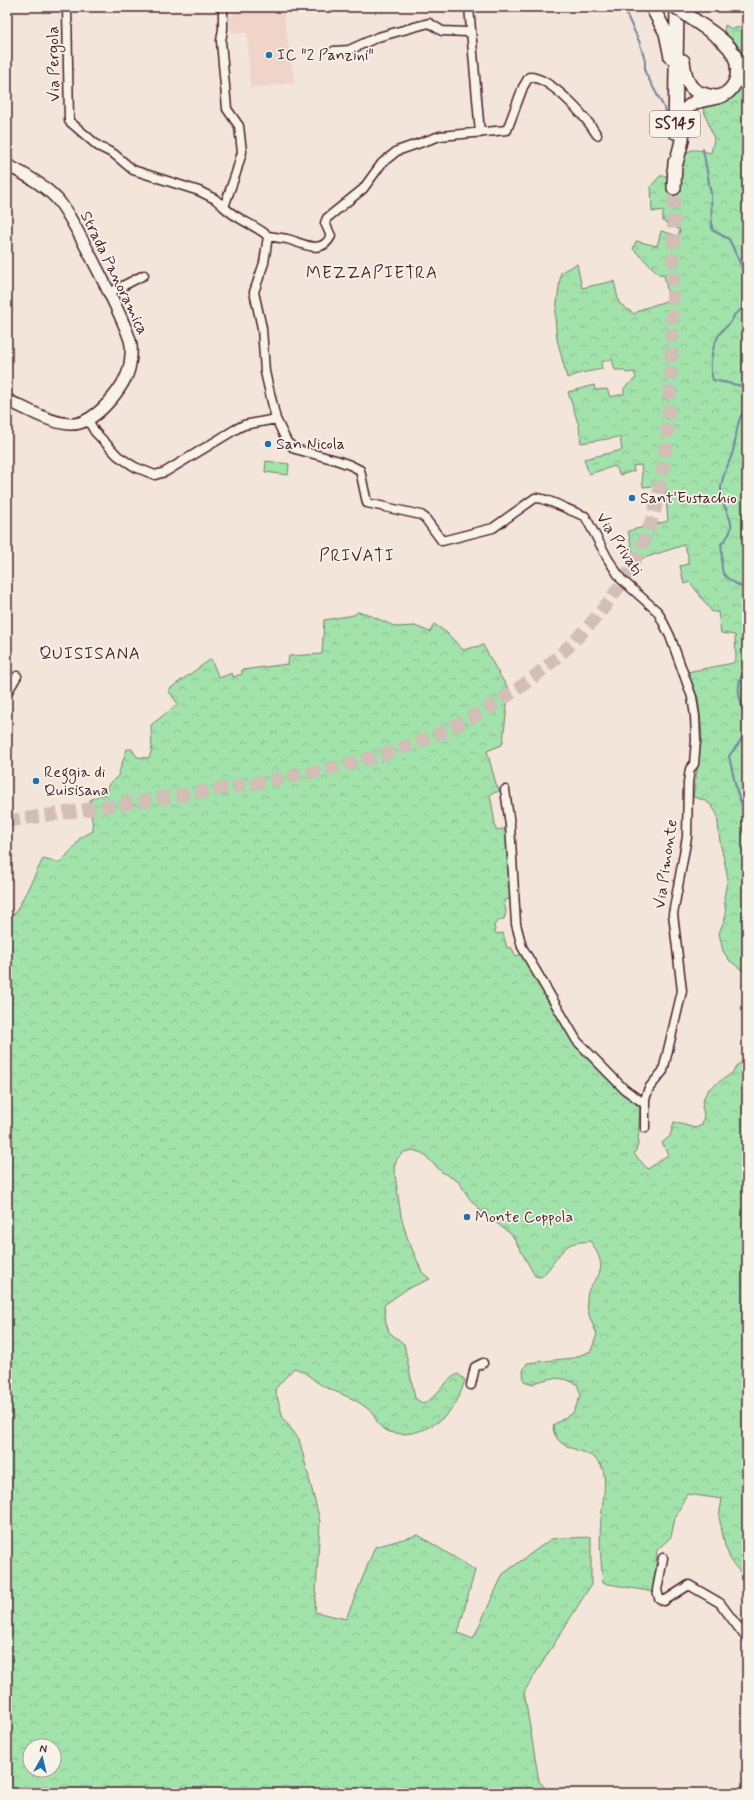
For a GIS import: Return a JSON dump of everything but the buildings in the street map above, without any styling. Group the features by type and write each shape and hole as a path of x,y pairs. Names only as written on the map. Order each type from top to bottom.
{"highway":[{"path":"652,7 666,33 676,78"},
{"path":"674,170 682,140 686,110 696,102 724,94 735,84 738,69 736,57 728,46 697,22 677,10"},
{"path":"677,10 684,77 692,88 700,94 715,97"},
{"name":"SS145","path":"674,188 677,10"}],"main road":[{"name":"Strada Panoramica","path":"7,165 28,176 58,199 71,219 109,293 131,345 128,374 112,400 88,420 71,424 48,419 7,400"}],"street":[{"name":"Via Pergola","path":"67,7 69,121 98,146 114,154 133,170 198,191 215,199 224,207"},
{"path":"223,7 221,48 227,109 239,126 242,152 224,207 238,219 260,229 268,236 312,248 320,248 328,242 331,236 325,222 327,218 363,189 382,163 397,151 440,136 507,130 523,86 526,80 533,77 542,79 570,101 588,121 597,135"},
{"path":"469,7 480,133"},
{"path":"334,51 349,50 378,37 429,23 442,31 460,31 472,34"},
{"path":"88,420 95,432 118,456 135,467 155,475 165,472 244,425 276,419 264,364 262,328 254,292 264,263 268,236"},
{"path":"109,293 144,275"},
{"name":"Via Privati","path":"276,419 287,442 295,449 350,465 360,470 364,482 367,503 421,515 425,518 442,541 493,528 535,498 542,497 558,506 585,516 608,559 621,579 652,606"},
{"name":"Via Pimonte","path":"645,1128 645,1104 649,1088 663,1071 681,997 682,981 673,914 685,853 688,783 690,769 694,764 696,740 692,697 664,624 658,612 652,606"},
{"path":"7,693 17,676"},
{"path":"505,790 510,825 516,924 522,947 577,1041 624,1089 645,1104"},
{"path":"471,1385 475,1367 484,1363"},
{"path":"663,1558 657,1590 659,1598 664,1601 689,1585 720,1604 747,1639"}],"shaded area":[{"name":"IC \"2 Panzini\"","path":"241,7 278,7 278,12 283,12 295,83 250,88 247,33 231,33 230,16 234,16 233,10 241,9"}],"green space":[{"path":"725,25 732,29 747,25 747,974 729,960 723,951 719,933 726,916 724,897 728,878 720,842 717,814 711,805 704,800 693,797 702,734 698,698 687,672 733,663 736,658 735,635 721,633 718,612 712,612 690,582 684,584 680,566 688,564 688,555 684,545 635,561 628,531 668,521 665,485 643,487 641,465 633,466 634,471 620,475 615,466 589,474 584,459 622,450 620,437 581,443 579,426 568,392 594,385 595,390 607,389 610,397 624,394 624,388 636,378 634,372 626,373 624,370 615,370 612,359 601,362 602,369 581,373 567,378 557,339 555,318 561,272 577,264 582,288 614,281 619,303 634,314 642,309 669,300 664,275 659,274 633,249 636,241 657,246 661,231 678,236 680,230 663,221 663,210 652,212 651,186 660,176 669,176 668,192 676,191 678,173 682,159 686,154 690,151 696,150 711,153 714,139 703,108 700,105 729,97 742,57 736,43 724,33"},
{"path":"266,461 289,464 288,475 265,472"},
{"path":"357,612 365,613 396,627 415,626 430,632 434,624 447,633 463,650 483,645 509,689 502,745 487,751 496,784 500,791 490,794 496,830 510,828 513,913 509,899 504,900 506,912 504,919 500,920 494,925 496,934 503,933 507,948 511,947 516,956 523,954 575,1041 640,1108 638,1145 634,1154 648,1169 669,1154 662,1143 670,1136 674,1122 695,1128 702,1125 704,1114 702,1107 704,1097 709,1089 732,1073 737,1065 747,1060 747,1579 732,1563 725,1546 719,1517 722,1499 687,1494 675,1518 671,1537 657,1550 654,1592 603,1583 600,1535 604,1488 603,1470 592,1456 560,1442 555,1435 553,1425 573,1413 581,1395 577,1384 555,1378 532,1384 524,1381 523,1371 527,1363 573,1358 591,1351 597,1334 589,1314 587,1298 588,1292 598,1276 601,1267 597,1253 590,1241 571,1244 563,1250 541,1277 535,1276 512,1235 481,1211 469,1198 459,1182 442,1172 422,1153 413,1150 404,1152 397,1159 394,1168 401,1216 407,1237 422,1272 430,1279 407,1289 384,1305 386,1323 389,1332 404,1344 415,1398 423,1404 458,1374 465,1380 457,1401 440,1421 422,1430 403,1434 385,1430 382,1428 371,1411 363,1405 325,1387 298,1369 294,1368 275,1389 283,1418 299,1439 320,1521 315,1612 346,1619 375,1547 418,1535 475,1570 458,1633 473,1639 503,1574 551,1539 591,1537 591,1585 524,1692 539,1781 550,1793 7,1793 7,920 16,912 43,859 60,863 80,838 93,831 90,800 106,792 109,784 117,778 127,749 132,749 137,757 149,758 152,748 151,725 178,704 168,690 211,659 219,678 232,673 233,677 242,674 242,670 288,664 289,656 322,654 324,620 354,615"}],"waterway":[{"path":"623,7 639,41 645,60 645,72 669,117"},
{"path":"703,149 711,194 712,230 729,239 746,276 742,309 734,315 731,322 721,332 713,349 711,362 713,380 747,387"},
{"path":"747,408 741,416 733,451 721,484 721,497 731,523 731,529 728,536 721,544 722,569 725,576 747,592"},
{"path":"747,668 739,684 745,730 741,741 729,756 737,792 747,819"}],"tunnel":[{"path":"7,821 302,775 349,764 395,750 440,733 483,711 524,684 565,650 593,621 617,590 627,574 645,538 652,519 660,487 667,435 671,360 674,188"}],"place":[{"name":"IC \"2 Panzini\"","path":"269,55"},
{"name":"San Nicola","path":"268,444"},
{"name":"Sant'Eustachio","path":"632,498"},
{"name":"Reggia di Quisisana","path":"36,781"},
{"name":"Monte Coppola","path":"467,1217"}],"district":[{"name":"MEZZAPIETRA","path":"372,273"},
{"name":"PRIVATI","path":"357,556"},
{"name":"QUISISANA","path":"90,654"}]}
